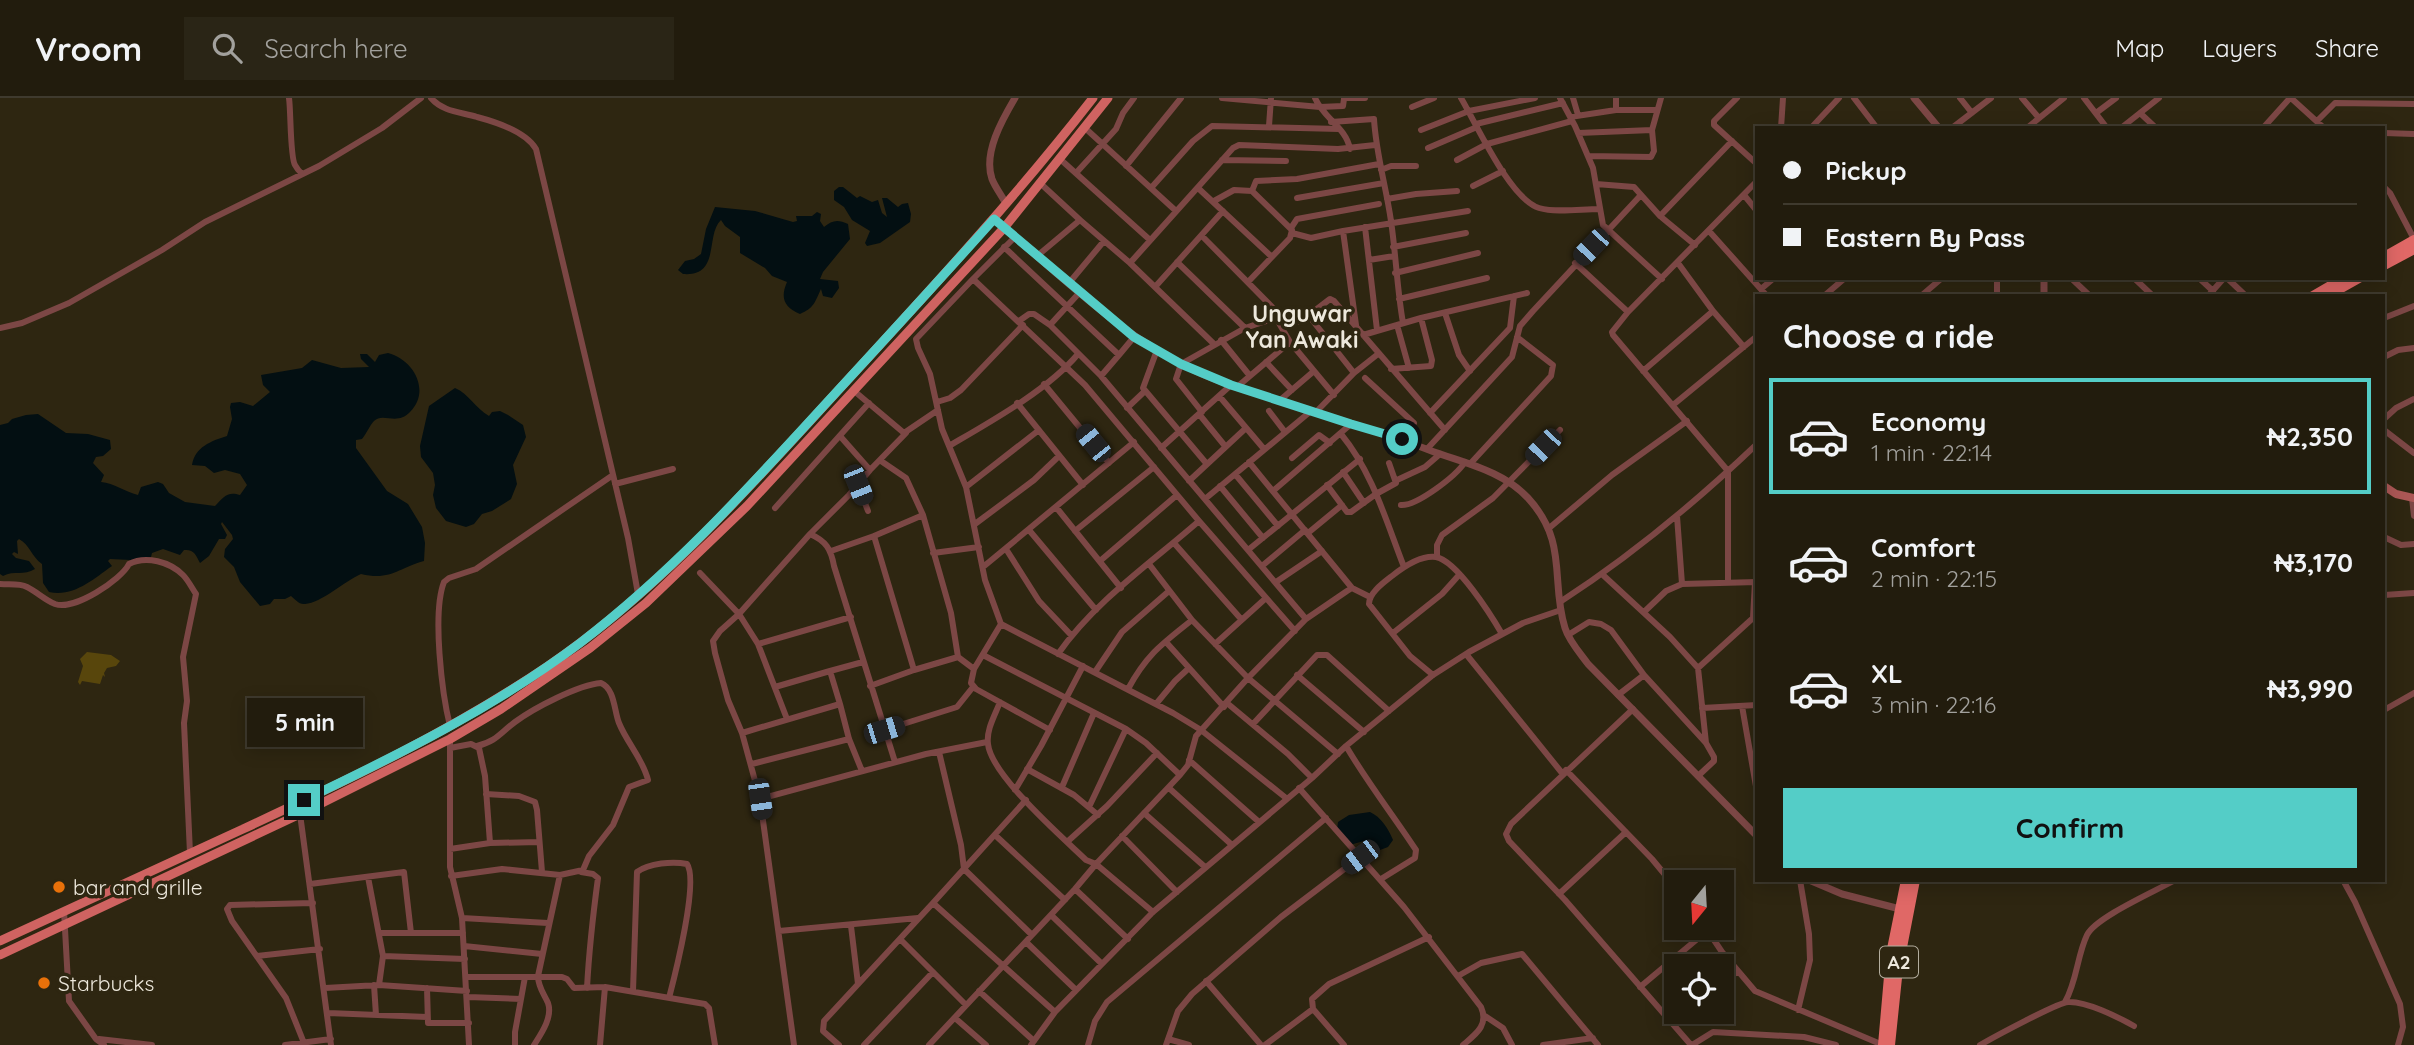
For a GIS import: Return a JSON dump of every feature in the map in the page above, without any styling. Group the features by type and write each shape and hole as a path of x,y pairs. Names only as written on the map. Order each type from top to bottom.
{"highway":[{"path":"2385,256 2414,239"},
{"path":"2385,264 2414,249"},
{"path":"2316,294 2341,280"},
{"path":"2331,294 2355,280"},
{"name":"A2","path":"1883,1045 1890,967 1906,882"},
{"name":"A2","path":"1890,1045 1898,968 1915,882"}],"main road":[{"path":"0,941 416,746 550,664 665,571 744,493 994,219 1093,98"},
{"path":"0,955 450,743 556,673 629,618 747,506 1004,228 1108,98"},
{"path":"2385,487 2396,494 2413,498"}],"street":[{"path":"289,98 292,154 295,166 302,174"},
{"path":"0,328 22,323 69,303 205,222 302,174 382,128 421,98"},
{"path":"431,98 438,106 480,117 527,138 536,149 628,538 638,594"},
{"path":"1006,204 992,178 989,163 1004,115 1015,98"},
{"path":"1076,173 1116,128 1134,98"},
{"path":"1126,166 1181,98"},
{"path":"1222,98 1294,102 1320,107 1343,106 1344,99 1365,98"},
{"path":"1315,98 1331,122 1348,138 1350,149"},
{"path":"1412,107 1434,98"},
{"path":"1461,98 1503,171 1530,205 1545,209 1599,209"},
{"path":"1421,130 1469,111 1535,98"},
{"path":"1573,98 1578,115"},
{"path":"1616,98 1616,110"},
{"path":"1588,156 1651,157 1654,151 1652,130 1661,98"},
{"path":"1725,98 1735,100"},
{"path":"1782,126 1783,98"},
{"path":"1813,126 1839,98"},
{"path":"1854,98 1875,126"},
{"path":"1914,98 1937,126"},
{"path":"1960,98 1972,113"},
{"path":"1955,126 1991,98"},
{"path":"2022,98 2039,118"},
{"path":"2029,126 2064,98"},
{"path":"2084,98 2106,126"},
{"path":"2096,113 2116,98"},
{"path":"2124,126 2159,98"},
{"path":"2265,126 2290,98 2322,126"},
{"path":"1428,148 1476,125 1561,100 1588,156 1596,184 1600,219 1607,230 1661,279"},
{"path":"1735,100 1714,123 1715,128 1755,162"},
{"path":"1269,126 1270,101"},
{"path":"2317,121 2335,103 2388,101 2414,104"},
{"path":"1457,160 1486,144 1578,115 1616,110 1657,110"},
{"path":"2140,113 2154,126"},
{"path":"1331,122 1374,119 1376,145 1391,224 1400,324 1409,368"},
{"path":"1151,188 1193,141 1212,126 1339,129"},
{"path":"1085,128 1176,211"},
{"path":"1578,133 1652,130"},
{"path":"2385,133 2414,134"},
{"path":"1660,216 1732,141"},
{"path":"1130,263 1233,148 1239,145 1350,149 1376,145"},
{"path":"1060,159 1150,240"},
{"path":"1222,160 1286,161"},
{"path":"1252,191 1256,181 1297,179 1380,167 1416,166"},
{"path":"1473,186 1503,171"},
{"path":"1040,183 1130,263 1214,344"},
{"path":"1297,198 1384,183"},
{"path":"1728,582 1728,471 1613,335 1614,328 1755,183"},
{"path":"1596,184 1631,186 1660,216 1695,245"},
{"path":"1198,188 1272,257"},
{"path":"2385,188 2414,239"},
{"path":"1214,201 1234,190 1252,191 1292,231 1311,238 1468,211"},
{"path":"1387,199 1457,191"},
{"path":"1744,194 1755,208"},
{"path":"1427,449 1512,357 1520,326 1575,263 1640,196"},
{"path":"1248,282 1272,257 1292,231 1297,219 1379,204"},
{"path":"1154,287 1223,211"},
{"path":"994,219 1134,337 1181,364 1234,386 1402,439 1509,481 1529,499 1548,529 1557,561 1561,606 1568,635 1588,664 1755,834"},
{"path":"1037,256 1080,220"},
{"path":"1365,227 1377,331"},
{"path":"1343,231 1356,327"},
{"path":"1709,231 1764,294"},
{"path":"1393,247 1466,233"},
{"path":"1202,236 1278,317 1290,341 1334,395"},
{"path":"1015,237 916,339 930,374 939,419 966,487 996,614 1001,624 1201,730 1286,798"},
{"path":"1069,282 1104,241"},
{"path":"1004,247 1119,355"},
{"path":"1395,273 1478,253"},
{"path":"1369,260 1394,256"},
{"path":"1177,262 1245,328"},
{"path":"1575,263 1629,312"},
{"path":"1678,263 1744,347"},
{"path":"1399,299 1486,278"},
{"path":"973,279 1068,367 1295,631"},
{"path":"1760,289 1771,280"},
{"path":"1826,294 1844,280"},
{"path":"2075,280 2088,294"},
{"path":"2136,280 2151,294"},
{"path":"2211,293 2224,280"},
{"path":"2228,280 2244,294"},
{"path":"1050,325 1080,292"},
{"path":"1363,335 1420,318 1527,293"},
{"path":"1430,413 1512,326 1514,296"},
{"path":"1225,446 1176,379 1181,364 1245,328 1278,317 1299,322 1332,299 1445,430"},
{"path":"2385,318 2414,306"},
{"path":"1643,371 1713,310"},
{"path":"937,402 950,398 961,390 1032,313 1050,325 1101,376 1306,619"},
{"path":"1445,313 1459,355 1470,371"},
{"path":"1309,316 1354,373"},
{"path":"1391,369 1430,367 1432,364 1420,318"},
{"path":"1101,376 1134,337"},
{"path":"1401,505 1407,505 1451,478 1551,376 1552,365 1517,337"},
{"path":"1673,405 1755,338"},
{"path":"1222,340 1250,376"},
{"path":"1161,448 1290,341"},
{"path":"2385,356 2398,350 2414,348"},
{"path":"1157,350 1143,384 1145,391 1206,463"},
{"path":"949,446 1068,367 1078,354"},
{"path":"1205,499 1334,395 1354,373 1378,354"},
{"path":"1266,362 1292,390"},
{"path":"1279,401 1314,371"},
{"path":"1365,378 1414,423 1402,439"},
{"path":"1044,384 1109,463"},
{"path":"853,390 906,433"},
{"path":"1127,408 1145,391"},
{"path":"1220,397 1264,449"},
{"path":"2385,418 2396,408 2414,399"},
{"path":"1017,403 1083,485"},
{"path":"775,508 869,404"},
{"path":"794,1045 760,799 742,733 728,700 713,641 906,433 938,410"},
{"path":"1269,411 1285,432"},
{"path":"1548,529 1612,475 1687,421"},
{"path":"1273,491 1351,424"},
{"path":"1189,481 1246,428"},
{"path":"966,487 1039,430"},
{"path":"1437,557 1437,545 1442,535 1493,498 1560,430"},
{"path":"2385,431 2414,453"},
{"path":"1341,434 1360,458 1404,567"},
{"path":"1292,458 1320,435 1330,443"},
{"path":"840,436 870,470"},
{"path":"983,568 1134,442"},
{"path":"979,991 1032,1043 1055,1012 1153,912 1346,746 1433,675 1502,634 1561,606 1677,516 1755,446"},
{"path":"1327,485 1349,513 1397,481 1425,467 1440,453"},
{"path":"975,524 1034,480 1059,456"},
{"path":"1248,550 1360,458"},
{"path":"881,461 906,478 923,515 951,613 958,657 974,669"},
{"path":"1249,462 1352,588 1370,597"},
{"path":"1389,463 1397,481"},
{"path":"1075,531 1154,467"},
{"path":"615,485 673,469"},
{"path":"1343,472 1364,503"},
{"path":"1235,474 1278,526"},
{"path":"450,726 442,692 440,660 439,608 444,582 477,569 613,475"},
{"path":"858,485 868,511"},
{"path":"1220,486 1263,538"},
{"path":"1100,561 1177,495"},
{"path":"2413,498 2414,516"},
{"path":"1262,566 1342,505"},
{"path":"1056,507 1121,588"},
{"path":"831,551 923,515"},
{"path":"1677,516 1682,584"},
{"path":"1058,653 1071,635 1096,610 1199,521"},
{"path":"1029,530 1096,610"},
{"path":"810,534 820,538 831,551 895,762"},
{"path":"874,536 915,670"},
{"path":"2385,537 2401,545 2414,544"},
{"path":"1174,542 1241,619"},
{"path":"933,554 979,547"},
{"path":"1006,549 1039,601 1071,635"},
{"path":"1276,582 1322,551"},
{"path":"1433,675 1410,656 1369,604 1370,597 1384,582 1404,567 1437,557 1451,566 1487,607 1502,634"},
{"path":"0,584 26,586 47,600 61,605 78,600 117,580 129,564 142,559 163,564 186,578 196,594 183,657 187,701 184,723 190,853"},
{"path":"1149,564 1192,620 1248,678 1338,754"},
{"path":"700,573 739,614 758,644 787,719"},
{"path":"1393,634 1442,594 1459,575"},
{"path":"1602,575 1644,612 1698,668 1706,743"},
{"path":"1644,612 1666,591 1682,584 1755,582"},
{"path":"932,1044 1122,836 1170,788 1189,760 1195,738 1248,678 1306,619 1352,588"},
{"path":"1095,673 1122,632 1169,591"},
{"path":"2385,595 2414,593"},
{"path":"1698,668 1753,618 1755,594"},
{"path":"1215,644 1266,598"},
{"path":"758,644 850,617"},
{"path":"1128,689 1140,666 1151,653 1192,620"},
{"path":"1568,635 1589,622 1607,627 1644,675 1706,743 1714,759 1699,776"},
{"path":"1001,624 974,669 971,679 974,687 1050,730"},
{"path":"1166,642 1226,705 1253,724 1312,778"},
{"path":"1466,654 1564,771 1626,832 1664,875"},
{"path":"983,655 1126,729 1180,775"},
{"path":"1253,724 1317,655 1327,655 1390,711"},
{"path":"870,685 958,657"},
{"path":"775,687 863,662"},
{"path":"1015,790 1083,666"},
{"path":"1156,704 1189,668"},
{"path":"830,671 849,738 862,771"},
{"path":"1297,675 1364,732"},
{"path":"1618,695 1644,675"},
{"path":"469,1045 462,918 451,876 450,743 477,746 494,741 519,719 572,690 596,683 607,685 610,690 621,727 643,765 648,780 629,787 612,825 589,856 581,872"},
{"path":"884,730 957,707 974,687"},
{"path":"2385,709 2414,693"},
{"path":"1000,702 987,742 990,752 1015,790 1086,860 1096,864 1153,912"},
{"path":"742,733 840,704"},
{"path":"1702,708 1755,705"},
{"path":"1742,706 1755,781"},
{"path":"1633,709 1564,771 1511,824 1506,834 1509,841 1664,1014"},
{"path":"1062,787 1094,713"},
{"path":"1089,807 1126,729"},
{"path":"752,764 849,738"},
{"path":"760,799 895,762 987,742"},
{"path":"477,746 482,755 490,843"},
{"path":"1346,746 1369,785 1416,850 1415,858 1381,880"},
{"path":"939,752 964,869 1032,935"},
{"path":"1067,842 1098,815 1157,753"},
{"path":"1189,760 1259,822"},
{"path":"1027,769 1062,787 1098,815"},
{"path":"1170,788 1232,845"},
{"path":"1299,788 1429,937 1485,1016 1503,1028 1512,1045"},
{"path":"486,794 519,796 535,802 542,872"},
{"path":"839,1045 823,1031 822,1027 828,1017 1026,800"},
{"path":"1144,813 1205,867"},
{"path":"285,1045 331,1042 300,814"},
{"path":"1088,1045 1095,1021 1107,1002 1326,818"},
{"path":"1559,894 1626,832"},
{"path":"995,835 1065,900"},
{"path":"1122,836 1177,892"},
{"path":"450,849 490,843 539,842"},
{"path":"1189,1045 1167,1042 1178,1011 1192,994 1280,917 1360,857"},
{"path":"633,991 637,872 642,868 682,862 687,864 691,874 685,929 669,998"},
{"path":"451,876 502,869 560,875 581,872 593,874 598,878 589,941 587,988"},
{"path":"310,884 405,873 411,933"},
{"path":"534,1045 549,1012 538,976 560,875"},
{"path":"368,877 383,956 376,985 376,1015"},
{"path":"1798,1010 1810,960 1810,934 1800,882"},
{"path":"1814,882 1842,894 1900,909"},
{"path":"1980,1045 2064,1002 2074,981 2090,930 2107,916 2171,882"},
{"path":"2344,882 2400,1004 2403,1027 2398,1045"},
{"path":"1075,889 1128,939"},
{"path":"304,1043 286,998 232,921 228,906 313,902"},
{"path":"933,903 1055,1012"},
{"path":"64,911 69,1001 96,1039 104,1045"},
{"path":"1051,915 1102,964"},
{"path":"462,918 548,923"},
{"path":"779,931 918,918"},
{"path":"851,926 858,984"},
{"path":"379,933 463,933"},
{"path":"1343,1045 1312,1009 1312,999 1329,984 1429,937"},
{"path":"900,939 967,1005"},
{"path":"1680,954 1695,940"},
{"path":"1715,940 1755,991 1883,1045"},
{"path":"1026,942 1076,990"},
{"path":"464,946 542,954"},
{"path":"257,956 320,949"},
{"path":"1458,976 1482,963 1522,954 1598,1045"},
{"path":"383,956 465,959"},
{"path":"1640,987 1664,967"},
{"path":"1734,974 1738,971"},
{"path":"864,1045 933,972"},
{"path":"467,977 565,978 574,988 605,987 707,1005 715,1045"},
{"path":"516,1045 515,1032 525,977"},
{"path":"1206,981 1263,1045 1312,1009"},
{"path":"325,988 376,985 521,999"},
{"path":"600,1045 605,987"},
{"path":"427,988 427,1022 468,1023"},
{"path":"2064,1002 2085,1006 2120,1018 2134,1026"},
{"path":"328,1013 427,1017"},
{"path":"1463,1045 1481,1028 1485,1016"},
{"path":"955,1018 986,1045"},
{"path":"1673,1024 1691,1045 1710,1033 1718,1032 1804,1037 1836,1045"},
{"path":"1543,1045 1593,1038"},
{"path":"96,1039 152,1045"}],"shaded area":[{"path":"839,187 857,198 860,196 872,202 878,200 882,213 887,217 882,198 887,198 898,207 908,203 910,222 880,243 867,246 865,243 870,231 852,220 844,207 834,200 834,191"},
{"path":"715,207 755,211 793,222 797,221 796,216 812,216 817,212 821,214 820,221 824,227 835,221 848,224 850,239 820,279 838,281 839,288 832,298 823,296 821,289 814,304 805,312 800,314 790,308 784,297 787,282 772,276 765,268 740,253 740,237 721,220 716,227 708,262 703,269 695,273 683,274 678,270 685,261 701,254 706,229"},
{"path":"388,353 405,362 417,377 419,395 416,404 405,416 374,421 362,439 356,440 356,448 387,491 408,504 422,527 424,561 387,575 361,574 311,603 301,604 291,596 274,599 270,604 260,606 240,582 234,567 224,557 225,549 233,539 222,522 227,535 225,539 219,539 209,556 200,563 190,550 184,550 180,555 163,549 152,553 151,557 110,559 108,561 112,566 90,582 67,592 49,592 43,583 42,564 19,539 18,554 12,554 16,558 29,561 35,569 3,576 0,574 0,425 12,419 38,414 66,433 88,434 110,440 111,449 103,456 96,457 93,463 104,475 101,482 138,495 141,487 158,482 163,484 169,493 185,502 215,506 229,494 240,495 247,485 240,474 225,470 214,473 205,466 192,465 194,459 200,449 227,436 232,419 231,403 240,402 253,406 270,392 263,385 261,375 302,368 312,360 341,368 369,367 360,354 367,354 375,362 379,355"},
{"path":"455,388 489,416 492,412 500,411 523,425 526,437 513,465 517,484 511,499 482,514 474,524 466,527 446,521 436,508 433,473 421,457 420,446 429,406"},
{"path":"87,652 111,655 120,661 116,666 107,668 100,684 82,681 80,685 78,682 83,666 80,659"},
{"path":"1370,812 1381,820 1389,831 1393,840 1388,847 1380,850 1368,845 1367,840 1350,845 1337,830 1338,822 1349,815"}],"place":[{"name":"bar and grille","path":"59,887"},
{"name":"Starbucks","path":"44,983"}],"district":[{"name":"Unguwar Yan Awaki","path":"1302,326"}],"route":[{"path":"304,800 416,746 486,706 581,642 610,618 665,571 744,493 994,219 1134,337 1181,364 1231,385 1402,439"}]}
